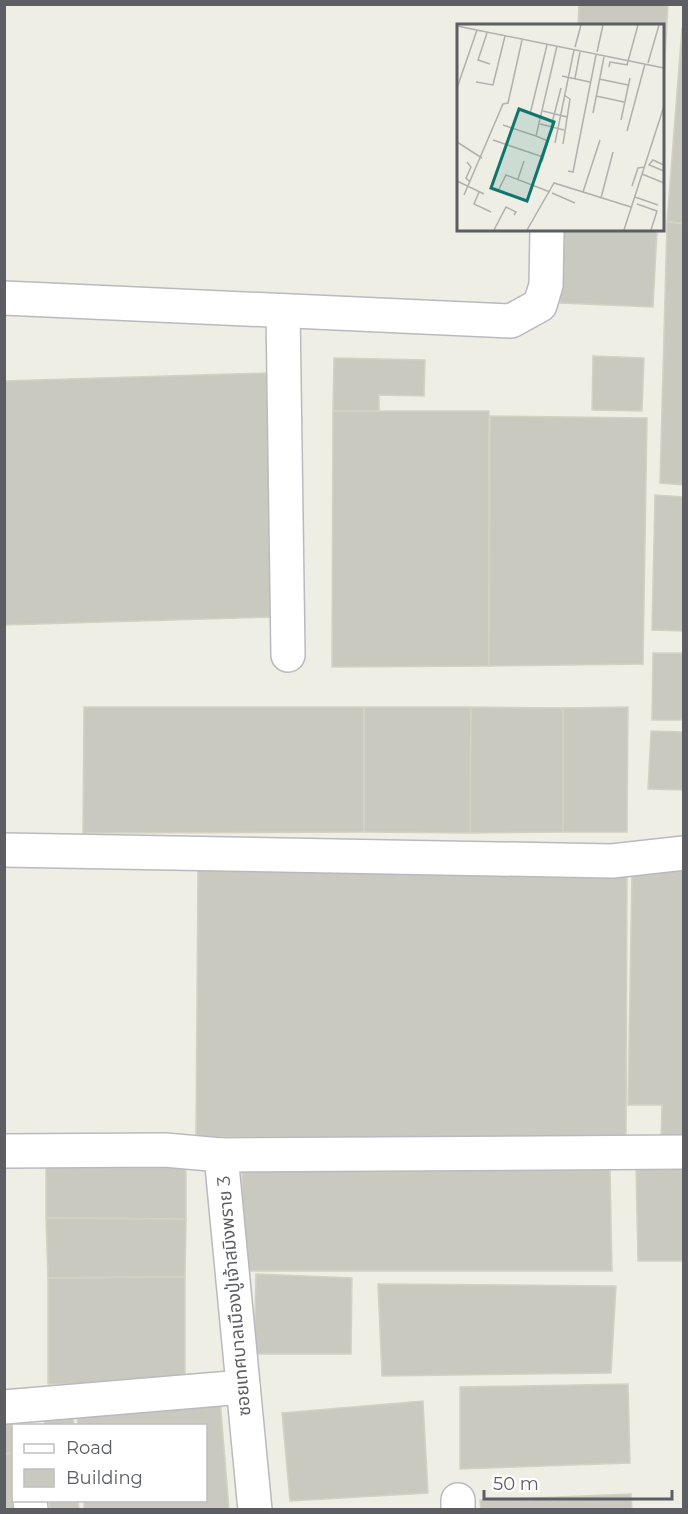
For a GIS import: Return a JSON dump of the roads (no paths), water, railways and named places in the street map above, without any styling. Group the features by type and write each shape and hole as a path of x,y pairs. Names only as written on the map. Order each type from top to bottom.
{"street":[{"path":"4,298 511,321 540,304 546,285 547,231"},
{"path":"283,311 288,655"},
{"path":"4,850 612,861 684,853"},
{"name":"ซอยเทศบาลเมืองปู่เจ้าสมิงพราย 3","path":"4,1151 165,1150 221,1155 255,1509"},
{"path":"221,1155 684,1152"},
{"path":"16,1413 243,1387"}]}
